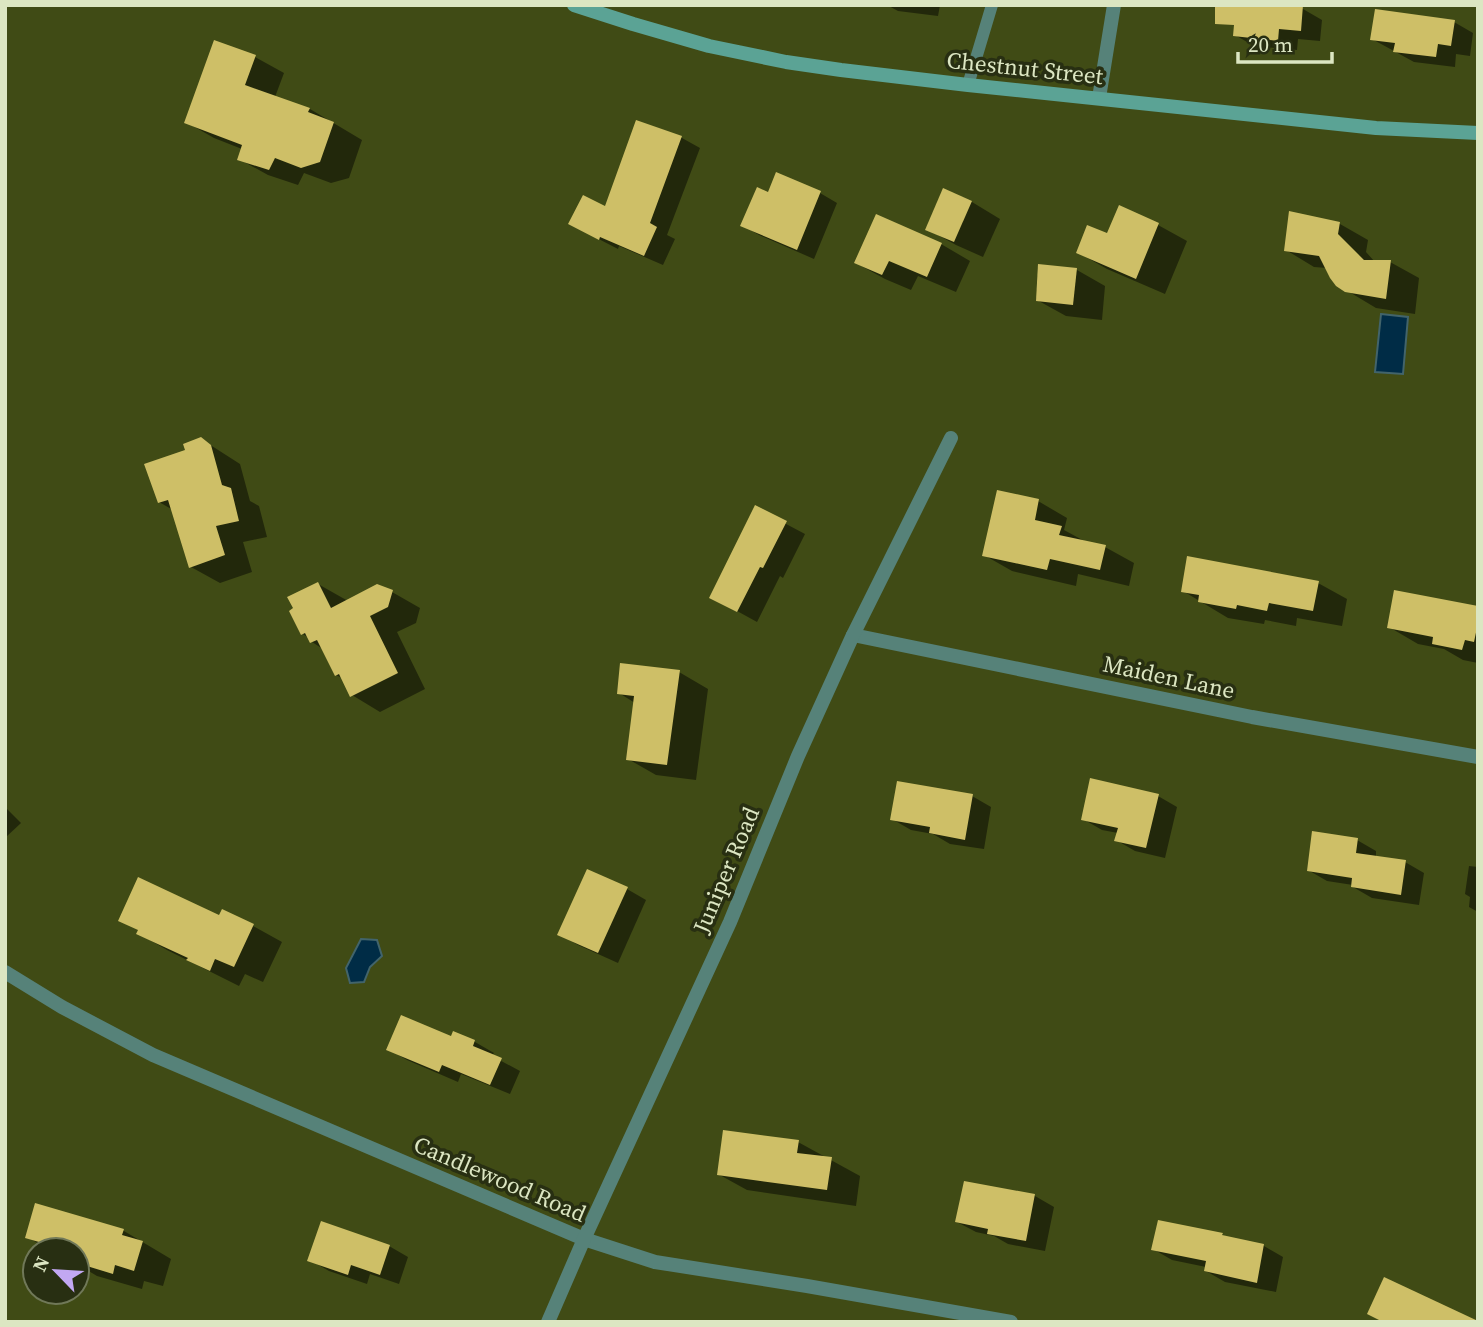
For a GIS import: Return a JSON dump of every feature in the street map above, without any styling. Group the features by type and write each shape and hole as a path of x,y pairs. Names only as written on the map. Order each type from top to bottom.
{"street":[{"name":"Chestnut Street","path":"574,5 709,46 841,70 1376,128 1478,133"},
{"path":"1099,98 1114,5"},
{"name":"Juniper Road","path":"548,1322 730,922 798,757 853,635 951,438"},
{"name":"Maiden Lane","path":"853,635 1252,717 1478,757"},
{"name":"Candlewood Road","path":"5,972 62,1007 153,1055 584,1240 655,1262 1011,1322"}],"lane":[{"path":"968,85 992,5"}],"water":[{"path":"1381,314 1408,317 1403,374 1375,372"},
{"path":"361,939 377,940 382,956 370,967 364,982 350,983 346,968"}],"building":[{"path":"1215,5 1303,5 1301,31 1279,29 1278,41 1233,36 1234,25 1215,24"},
{"path":"1375,9 1455,20 1451,46 1438,44 1436,57 1393,52 1395,43 1370,40"},
{"path":"214,40 256,55 245,85 310,108 308,112 334,122 320,162 301,168 275,158 269,170 237,160 242,145 184,123"},
{"path":"636,120 682,136 650,223 657,227 644,256 600,237 599,240 568,224 583,195 605,206"},
{"path":"776,172 821,191 797,250 740,226 757,187 768,192"},
{"path":"943,188 972,201 954,242 925,230"},
{"path":"1119,205 1159,223 1136,279 1076,253 1087,225 1107,233"},
{"path":"1289,211 1340,222 1338,234 1364,260 1391,260 1386,299 1345,292 1330,278 1319,256 1284,251"},
{"path":"876,214 942,243 927,277 889,261 882,275 854,263"},
{"path":"1038,264 1077,268 1073,305 1036,301"},
{"path":"201,437 211,445 222,485 231,488 239,521 216,526 225,555 189,568 168,500 158,503 144,464 185,450 183,444"},
{"path":"997,490 1039,499 1035,520 1062,526 1059,535 1106,545 1100,570 1050,559 1047,570 982,556"},
{"path":"755,505 787,521 737,612 709,598"},
{"path":"1187,556 1319,581 1313,611 1269,603 1267,611 1198,602 1199,595 1181,592"},
{"path":"318,582 331,608 377,584 393,590 388,607 370,616 398,673 350,697 339,674 335,676 317,640 310,643 305,633 301,635 289,611 293,608 287,597"},
{"path":"1394,590 1478,606 1474,642 1465,640 1462,650 1432,644 1433,637 1387,628"},
{"path":"620,663 680,670 667,765 626,760 634,696 617,694"},
{"path":"1090,778 1159,794 1146,848 1114,841 1118,828 1081,820"},
{"path":"897,781 973,794 965,840 929,833 930,827 890,820"},
{"path":"1312,831 1358,838 1356,853 1406,860 1401,895 1351,887 1352,878 1307,871"},
{"path":"587,869 628,887 598,953 557,935"},
{"path":"138,877 219,915 222,909 254,924 234,967 215,959 210,971 136,934 138,930 118,921"},
{"path":"401,1015 451,1036 453,1031 475,1040 473,1046 502,1058 490,1085 442,1065 439,1072 386,1050"},
{"path":"723,1130 799,1140 797,1153 832,1157 827,1190 717,1175"},
{"path":"964,1181 1035,1194 1026,1241 987,1234 988,1229 955,1222"},
{"path":"35,1203 124,1229 122,1235 143,1241 134,1271 115,1265 113,1274 91,1267 91,1236 26,1236"},
{"path":"1158,1220 1264,1244 1257,1283 1204,1271 1206,1261 1151,1250"},
{"path":"321,1221 390,1245 380,1275 351,1265 348,1275 307,1261"},
{"path":"1384,1277 1478,1322 1383,1322 1367,1314"}]}
